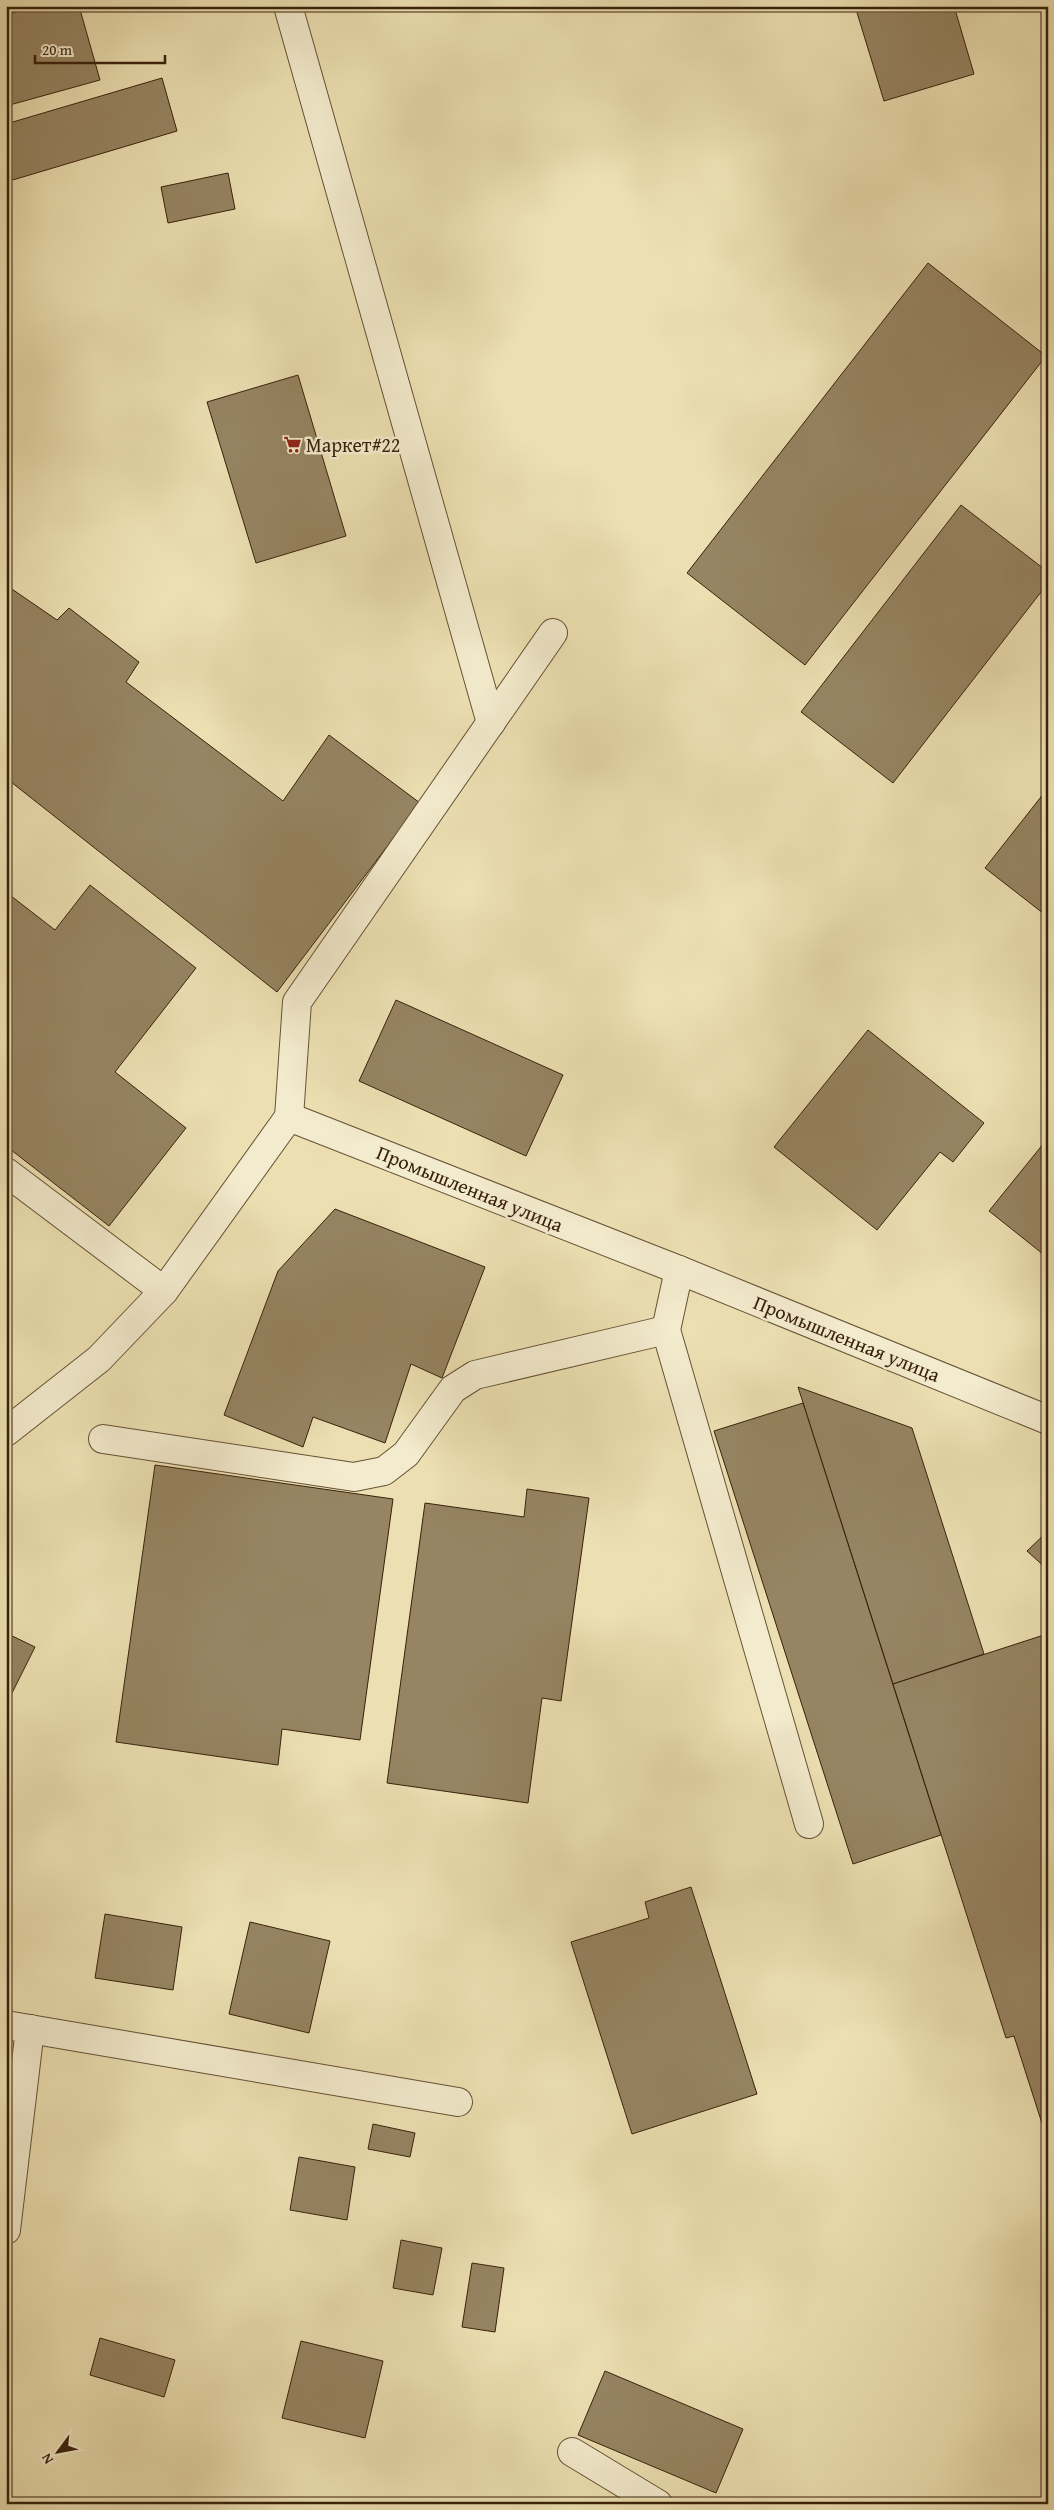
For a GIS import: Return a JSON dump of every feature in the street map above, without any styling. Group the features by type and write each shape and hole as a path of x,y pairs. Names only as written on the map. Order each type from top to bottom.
{"street":[{"path":"288,6 491,723"},
{"path":"6,1432 99,1359 164,1291 289,1117 297,1002 553,633"},
{"name":"Промышленная улица","path":"289,1117 679,1270 1048,1420"},
{"path":"6,1172 164,1291"},
{"path":"679,1270 666,1330 809,1824"},
{"path":"103,1439 354,1477 384,1471 406,1454 453,1389 475,1374 666,1330"},
{"path":"6,2230 18,2027 458,2102"},
{"path":"572,2452 658,2504"}],"building":[{"path":"38,6 79,6 100,80 6,106 6,15"},
{"path":"855,6 954,6 974,74 884,101"},
{"path":"162,78 177,131 6,182 6,124"},
{"path":"228,173 235,209 168,223 161,187"},
{"path":"928,263 1046,356 805,665 687,573"},
{"path":"298,375 346,536 256,563 207,402"},
{"path":"961,505 1048,572 1048,583 893,783 801,712"},
{"path":"6,585 57,620 69,608 139,662 126,682 283,801 329,735 420,803 277,992 6,778"},
{"path":"1048,788 1048,917 985,868"},
{"path":"90,885 196,968 115,1072 186,1128 109,1226 6,1146 6,892 55,930"},
{"path":"396,1000 563,1075 526,1156 359,1081"},
{"path":"868,1030 984,1123 953,1162 940,1152 877,1230 774,1147"},
{"path":"1048,1138 1048,1258 989,1211"},
{"path":"335,1209 485,1267 442,1378 411,1364 385,1443 313,1417 303,1447 224,1415 278,1271"},
{"path":"798,1387 912,1428 984,1654 893,1684"},
{"path":"803,1403 941,1835 853,1864 714,1431"},
{"path":"155,1465 393,1499 360,1740 282,1729 278,1765 116,1742"},
{"path":"527,1489 589,1498 561,1701 542,1698 528,1803 387,1783 425,1503 524,1517"},
{"path":"1048,1531 1048,1570 1027,1551"},
{"path":"6,1633 35,1647 6,1705"},
{"path":"1047,1634 1048,2142 1014,2036 1006,2038 893,1684"},
{"path":"691,1887 757,2094 632,2134 571,1942 649,1918 645,1902"},
{"path":"105,1914 182,1927 173,1990 95,1978"},
{"path":"250,1922 330,1941 309,2033 229,2014"},
{"path":"373,2124 415,2133 410,2157 368,2149"},
{"path":"299,2157 355,2167 347,2220 290,2210"},
{"path":"401,2240 442,2248 433,2295 393,2288"},
{"path":"472,2263 504,2268 495,2332 462,2327"},
{"path":"100,2338 175,2360 164,2397 90,2375"},
{"path":"301,2341 383,2361 365,2438 282,2418"},
{"path":"605,2371 743,2429 716,2493 578,2435"}],"place":[{"name":"Маркет#22","path":"292,444"}]}
